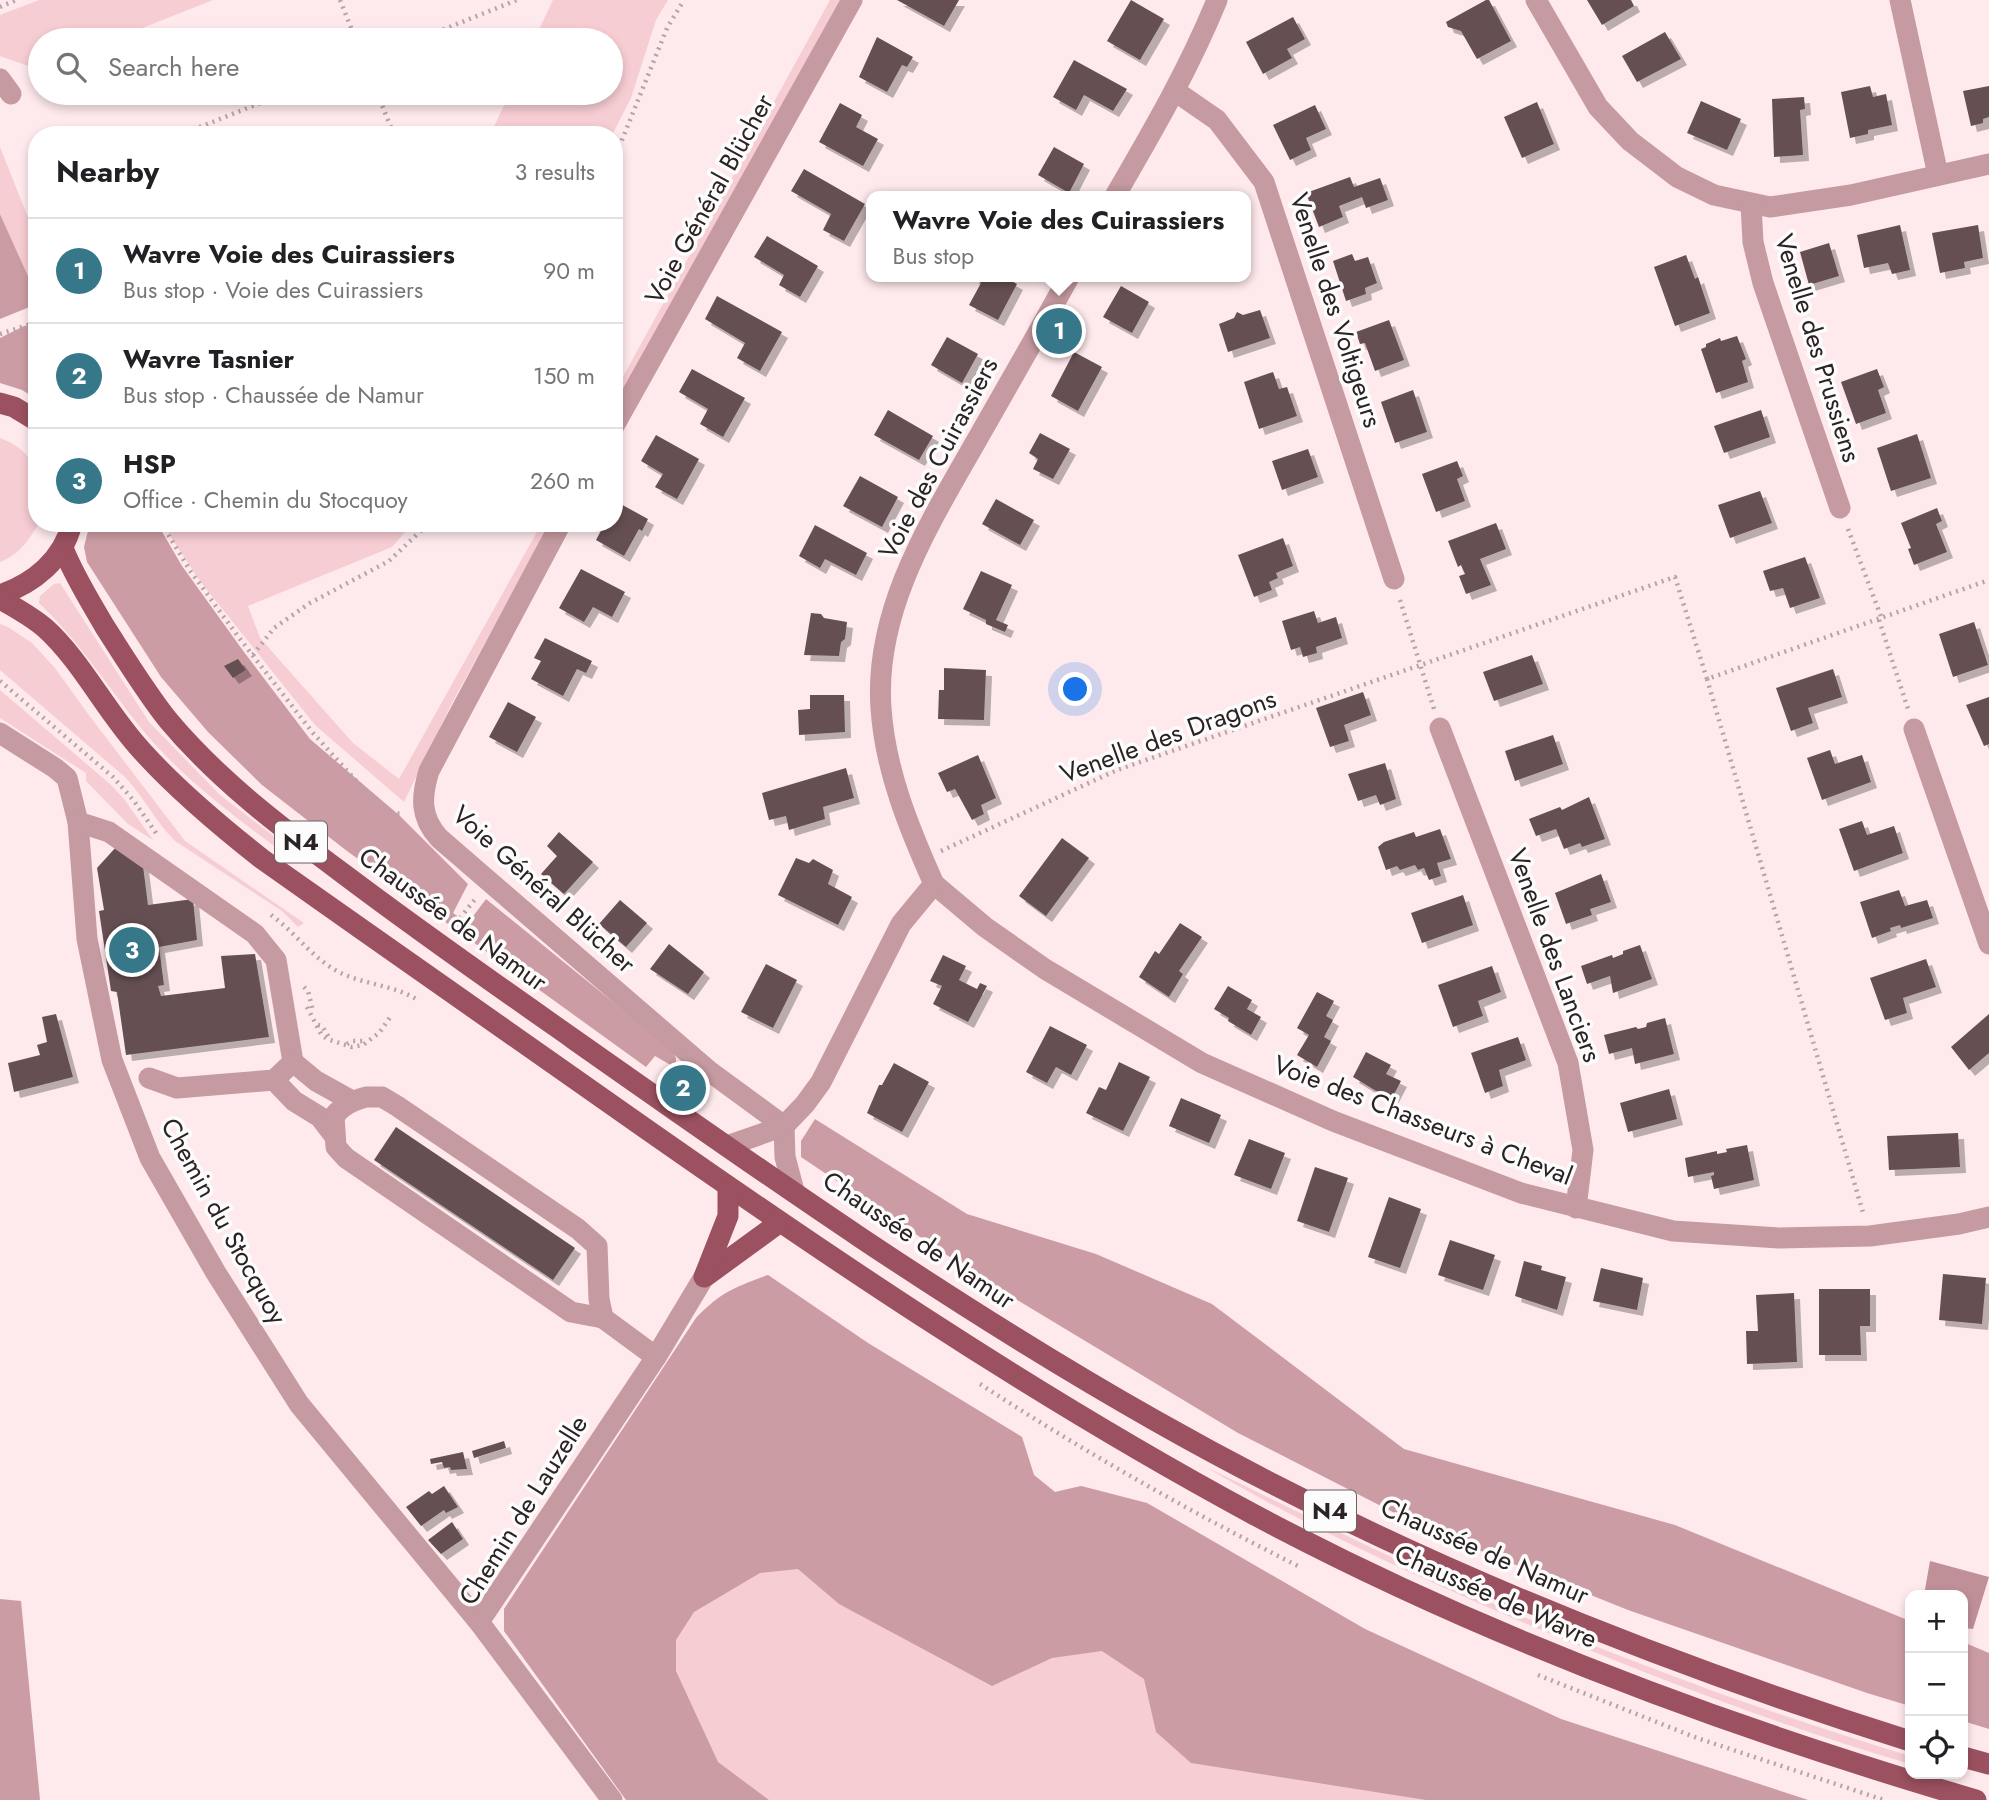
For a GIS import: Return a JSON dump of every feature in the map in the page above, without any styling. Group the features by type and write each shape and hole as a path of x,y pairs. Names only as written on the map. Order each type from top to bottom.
{"main road":[{"path":"0,403 28,416"},
{"name":"N4","path":"0,597 43,573 63,548 69,532"},
{"name":"Chaussée de Namur","path":"63,548 84,593 141,682 168,719 225,778 303,844 416,928 727,1146 916,1274 1042,1354 1158,1422 1287,1490 1424,1557 1557,1615 1715,1676 1905,1739"},
{"name":"N4","path":"0,597 48,630 141,750 218,824 348,920 780,1222"},
{"path":"704,1277 727,1216 728,1187"},
{"path":"704,1277 780,1222"},
{"name":"Chaussée de Wavre","path":"780,1222 1022,1379 1176,1472 1344,1560 1470,1618 1698,1710 1846,1761 1976,1800"},
{"path":"1968,1758 1989,1764"}],"street":[{"name":"Voie Général Blücher","path":"623,410 852,0"},
{"path":"1118,191 1175,91 1217,0"},
{"path":"1536,0 1598,107 1630,141 1677,177 1714,195 1751,204 1782,206 1852,195 1989,164"},
{"path":"1900,0 1938,175"},
{"name":"Venelle des Voltigeurs","path":"1175,91 1217,120 1264,182 1394,579"},
{"name":"Venelle des Prussiens","path":"1751,204 1753,242 1763,283 1840,508"},
{"name":"Voie des Cuirassiers","path":"934,884 903,810 885,747 881,705 882,665 892,616 907,570 929,525 1066,282"},
{"name":"Voie Général Blücher","path":"556,532 429,771 422,802 428,823 439,838 667,1035 737,1094 784,1126"},
{"name":"Venelle des Lanciers","path":"1437,719 1568,1063 1583,1150 1576,1208"},
{"path":"1914,729 1989,944"},
{"name":"Chemin du Stocquoy","path":"0,733 67,778 78,822 87,939 112,1060 150,1158 216,1273 299,1404 479,1622"},
{"path":"78,822 110,832 255,934 276,960 293,1062 316,1080 352,1101"},
{"path":"727,1146 784,1126 805,1104 821,1082 901,924 934,884"},
{"name":"Voie des Chasseurs à Cheval","path":"934,884 985,927 1045,969 1202,1063 1346,1126 1521,1193 1672,1231 1779,1238 1870,1236 1959,1224 1989,1217"},
{"path":"149,1077 177,1088 274,1080 293,1062"},
{"path":"274,1080 294,1101 320,1116 334,1134"},
{"path":"603,1318 599,1300 597,1246 578,1229 382,1097 366,1097 352,1101 334,1116 336,1147 346,1158 570,1312 603,1318 656,1357"},
{"path":"784,1126 785,1157 794,1191"},
{"name":"Chemin de Lauzelle","path":"612,1800 479,1622 656,1357 704,1277"}],"path":[{"path":"0,7 16,0"},
{"path":"340,0 351,28"},
{"path":"447,28 517,0"},
{"path":"623,138 667,28 684,0"},
{"path":"202,126 255,105"},
{"path":"382,105 390,126"},
{"path":"0,334 28,325"},
{"path":"1840,508 1881,619 1914,729"},
{"path":"167,532 191,572 313,733 379,806 393,813 425,815"},
{"path":"253,655 274,628 310,603 389,561 420,532"},
{"name":"Venelle des Dragons","path":"934,854 1117,770 1675,577 1707,679"},
{"path":"1870,1236 1707,679 1989,580"},
{"path":"1402,604 1437,719"},
{"path":"0,681 114,777 166,844"},
{"path":"290,947 295,937 303,932"},
{"path":"295,937 328,967 351,978 370,981"},
{"path":"300,978 302,993 317,1029 327,1039 357,1046 379,1033 391,1016"}],"shaded area":[{"path":"39,0 213,0 142,28 28,28 28,66 0,56 0,15"},
{"path":"553,0 668,0 656,20 631,98 617,126 494,126 504,105 623,105 623,28 540,28"},
{"path":"830,0 841,0 623,391 623,377"},
{"path":"0,147 28,217 28,276 0,214"},
{"path":"0,214 28,276 28,308 0,319"},
{"path":"28,325 28,394 0,383 0,338"},
{"path":"0,438 14,445 28,458 28,532 33,532 23,546 0,562"},
{"path":"88,532 162,532 182,566 310,739 399,815 468,884 453,913 468,923 486,899 671,1049 676,1058 676,1066 655,1056 646,1067 347,851 262,785 208,732 161,677 87,562 84,547"},
{"path":"168,532 405,532 392,547 248,606 260,638 353,743 399,779 537,532 546,532 453,701 404,802 315,725 200,581"},
{"path":"60,583 149,722 220,795 283,843 278,849 189,778 141,728 80,648 39,603 40,596 54,584"},
{"path":"0,624 32,643 55,668 185,841 304,923 298,927 282,911 175,841 125,777 0,670"},
{"path":"0,690 110,784 153,840 128,824 86,781 86,773 0,718"},
{"path":"815,1119 967,1214 1096,1254 1212,1304 1404,1449 1675,1525 1905,1619 1905,1704 1628,1610 1426,1529 1238,1433 984,1280 801,1157 801,1141"},
{"path":"768,1275 868,1343 1022,1437 1034,1475 1055,1492 1081,1486 1147,1503 1365,1629 1561,1719 1808,1800 626,1800 504,1631 504,1609 696,1318 729,1291"},
{"path":"768,1275 868,1343 1022,1437 1034,1475 1055,1492 1081,1486 1147,1503 1365,1629 1561,1719 1808,1800 1426,1800 1191,1763 1156,1732 1144,1679 1102,1651 1052,1658 992,1686 839,1604 798,1569 760,1573 694,1612 676,1640 676,1671 718,1762 769,1800 626,1800 504,1631 504,1609 696,1318 729,1291"},
{"path":"1206,1467 1399,1561 1517,1614 1712,1690 1810,1725 1905,1754 1905,1762 1741,1709 1631,1667 1434,1583 1269,1503"},
{"path":"1930,1561 1989,1577 1973,1629 1968,1628 1968,1590 1925,1590"},
{"path":"0,1599 21,1601 40,1800 0,1800"},
{"path":"1968,1644 1989,1653 1989,1729 1968,1723"}],"building":[{"path":"897,0 959,0 944,26"},
{"path":"1131,0 1164,19 1140,60 1107,41"},
{"path":"1489,0 1511,41 1477,59 1461,31 1448,27 1446,22"},
{"path":"1587,0 1631,0 1634,6 1602,25"},
{"path":"1293,17 1305,39 1287,49 1292,58 1263,74 1246,42"},
{"path":"1665,32 1681,59 1637,82 1622,56"},
{"path":"877,37 913,57 907,67 902,65 887,92 859,77"},
{"path":"1074,60 1127,89 1113,111 1084,95 1076,110 1053,97"},
{"path":"1870,86 1873,97 1886,94 1892,125 1868,130 1868,134 1850,138 1841,92"},
{"path":"1989,86 1989,117 1983,119 1983,123 1971,126 1963,91"},
{"path":"1804,97 1805,109 1800,110 1803,155 1774,157 1772,99"},
{"path":"1701,101 1741,119 1727,150 1687,133"},
{"path":"1537,102 1554,144 1522,158 1504,117"},
{"path":"840,103 862,115 856,127 878,139 863,166 819,142"},
{"path":"1315,105 1326,129 1306,138 1311,150 1290,160 1273,125"},
{"path":"1054,147 1084,164 1070,191 1038,175"},
{"path":"804,169 865,204 844,241 823,230 831,214 791,191"},
{"path":"1350,177 1354,187 1380,178 1388,200 1366,208 1362,197 1339,206 1343,217 1319,227 1306,193"},
{"path":"1900,225 1910,270 1892,274 1888,263 1864,268 1857,235"},
{"path":"1978,225 1983,258 1964,262 1965,268 1940,273 1932,233"},
{"path":"767,236 818,266 800,297 779,285 784,275 754,257"},
{"path":"1829,243 1839,276 1809,285 1800,252"},
{"path":"1352,254 1355,261 1368,257 1377,283 1365,288 1366,294 1346,301 1333,261"},
{"path":"1686,255 1695,279 1698,277 1710,313 1675,326 1654,267"},
{"path":"981,283 1017,284 998,320 969,305"},
{"path":"1121,286 1149,302 1132,333 1103,317"},
{"path":"717,296 782,332 760,371 737,358 745,343 705,319"},
{"path":"1260,310 1270,338 1228,352 1219,324 1234,318 1237,312 1243,315"},
{"path":"1389,320 1404,360 1375,371 1365,343 1360,344 1356,332"},
{"path":"1737,336 1746,359 1742,361 1748,382 1716,393 1701,349 1720,338 1721,341"},
{"path":"947,337 978,354 962,383 931,365"},
{"path":"1074,352 1102,367 1078,411 1051,396"},
{"path":"692,369 745,398 723,437 700,424 708,409 679,392"},
{"path":"1877,369 1884,387 1878,390 1886,413 1856,424 1841,382"},
{"path":"1273,372 1279,389 1287,387 1297,416 1259,429 1244,382"},
{"path":"1413,390 1427,432 1395,443 1381,402"},
{"path":"888,410 933,436 919,460 874,435"},
{"path":"1761,410 1770,437 1724,453 1714,426"},
{"path":"1040,433 1070,449 1053,479 1033,469 1038,459 1029,453"},
{"path":"1917,434 1931,478 1891,491 1877,448"},
{"path":"656,435 699,459 677,499 655,487 663,474 641,461"},
{"path":"1308,449 1318,477 1282,490 1272,461"},
{"path":"1457,461 1463,476 1457,479 1465,501 1436,512 1422,474"},
{"path":"860,476 898,497 882,527 843,506"},
{"path":"1760,491 1772,523 1730,538 1718,505"},
{"path":"996,499 1034,520 1020,545 982,524"},
{"path":"623,505 648,519 642,531 639,529 624,556 596,540 600,532 623,532"},
{"path":"1937,508 1942,521 1936,524 1947,552 1914,565 1908,549 1911,548 1901,523"},
{"path":"1496,523 1506,549 1480,559 1491,585 1466,594 1459,576 1465,574 1461,565 1458,567 1448,541"},
{"path":"815,525 867,553 856,575 825,559 820,568 799,556"},
{"path":"1283,538 1293,566 1276,573 1278,578 1269,582 1272,590 1254,597 1238,555"},
{"path":"1805,557 1820,598 1790,608 1783,588 1770,591 1763,571"},
{"path":"581,569 625,592 612,617 593,607 584,622 559,608"},
{"path":"981,571 1012,585 996,620 1008,625 1005,632 986,624 986,620 963,609"},
{"path":"1314,611 1318,623 1336,617 1342,638 1316,647 1317,653 1303,657 1300,647 1291,650 1282,621"},
{"path":"811,613 847,622 839,656 804,655"},
{"path":"1974,622 1988,665 1953,677 1939,634"},
{"path":"545,638 592,661 586,673 577,669 563,696 531,679 541,661 534,658"},
{"path":"1532,655 1543,684 1494,701 1483,672"},
{"path":"238,659 246,670 233,678 224,666"},
{"path":"944,668 986,670 984,720 938,719 939,690 944,690"},
{"path":"1833,669 1842,697 1808,708 1813,723 1791,731 1776,688"},
{"path":"1363,692 1371,715 1344,725 1349,741 1330,747 1316,708"},
{"path":"810,695 844,695 845,732 799,735 798,710 810,709"},
{"path":"1989,697 1989,744 1984,746 1966,705"},
{"path":"508,702 536,717 517,752 489,737"},
{"path":"1553,735 1563,764 1515,781 1505,751"},
{"path":"1830,750 1835,764 1862,755 1871,782 1822,800 1807,758"},
{"path":"978,755 996,798 981,805 984,814 972,820 955,789 947,792 938,773"},
{"path":"1385,763 1396,799 1380,805 1376,795 1358,801 1348,774"},
{"path":"846,768 854,798 823,807 825,819 789,830 786,816 769,820 762,793"},
{"path":"1589,797 1605,839 1582,847 1580,843 1564,849 1556,829 1536,836 1529,819 1560,807 1562,810"},
{"path":"1862,821 1867,835 1894,826 1903,853 1854,871 1839,829"},
{"path":"1440,829 1451,859 1437,863 1441,876 1429,880 1424,868 1418,870 1415,865 1400,870 1397,866 1386,870 1378,847 1384,842 1414,832 1416,837"},
{"path":"559,832 593,862 564,894 541,874 557,856 547,846"},
{"path":"1062,838 1089,858 1046,916 1019,896"},
{"path":"117,846 143,866 148,905 193,899 197,940 159,947 164,985 158,986 161,996 225,988 221,956 255,954 269,1037 126,1055 117,992 111,991 99,911 104,910 97,868"},
{"path":"796,858 809,863 813,859 833,870 828,884 852,897 838,925 778,895"},
{"path":"1601,874 1611,902 1590,909 1592,915 1566,924 1555,893"},
{"path":"1899,890 1905,906 1927,900 1933,918 1901,928 1900,925 1890,928 1891,931 1872,938 1860,902"},
{"path":"1463,895 1473,925 1422,943 1411,913"},
{"path":"620,900 647,923 626,947 599,924"},
{"path":"1180,923 1202,937 1179,971 1183,974 1169,997 1139,977 1155,951 1159,954"},
{"path":"669,944 704,972 688,994 650,969"},
{"path":"1640,945 1652,979 1613,993 1610,976 1587,984 1581,966 1612,955 1613,958"},
{"path":"943,955 966,966 959,980 977,989 980,983 987,986 968,1022 933,1004 942,986 930,981"},
{"path":"1926,959 1936,987 1903,998 1907,1013 1885,1020 1870,978"},
{"path":"766,964 797,980 773,1028 741,1012"},
{"path":"1492,966 1501,992 1478,1001 1483,1016 1453,1027 1438,985"},
{"path":"1228,986 1252,1000 1247,1009 1261,1017 1251,1035 1214,1009"},
{"path":"1317,992 1334,1001 1326,1016 1333,1020 1324,1037 1331,1041 1317,1067 1297,1055 1309,1035 1297,1028"},
{"path":"56,1014 73,1077 14,1092 8,1063 40,1055 37,1045 47,1042 42,1017"},
{"path":"1989,1014 1989,1053 1969,1070 1951,1047"},
{"path":"1665,1018 1674,1054 1635,1064 1632,1048 1609,1054 1604,1035 1646,1027 1647,1023"},
{"path":"1050,1026 1087,1045 1071,1075 1056,1067 1047,1083 1026,1072"},
{"path":"1518,1037 1526,1060 1499,1070 1503,1086 1485,1093 1471,1053"},
{"path":"1366,1052 1391,1065 1386,1074 1401,1081 1391,1100 1353,1077"},
{"path":"1119,1062 1150,1077 1123,1131 1086,1113 1099,1087 1106,1090"},
{"path":"894,1063 929,1082 902,1132 867,1113 879,1085 882,1085"},
{"path":"1669,1089 1677,1119 1628,1132 1620,1103"},
{"path":"1181,1098 1221,1115 1209,1143 1169,1126"},
{"path":"396,1127 575,1248 553,1280 374,1160"},
{"path":"1958,1133 1960,1167 1889,1170 1887,1136"},
{"path":"1249,1139 1285,1153 1271,1189 1234,1175"},
{"path":"1747,1145 1754,1180 1714,1189 1711,1176 1714,1172 1688,1177 1685,1158 1717,1151 1717,1154 1727,1152 1726,1149"},
{"path":"1315,1167 1348,1178 1329,1232 1297,1221"},
{"path":"1389,1197 1421,1209 1400,1268 1368,1257"},
{"path":"1450,1240 1495,1255 1483,1290 1438,1275"},
{"path":"1524,1261 1542,1266 1541,1270 1566,1277 1557,1310 1515,1296"},
{"path":"1601,1268 1643,1278 1637,1310 1593,1301"},
{"path":"1943,1274 1986,1278 1982,1324 1939,1320"},
{"path":"1819,1289 1870,1289 1870,1326 1860,1326 1861,1355 1819,1355"},
{"path":"1794,1293 1797,1362 1747,1364 1746,1331 1758,1331 1756,1295"},
{"path":"504,1441 506,1448 474,1458 472,1451"},
{"path":"463,1452 467,1469 451,1470 450,1467 444,1468 442,1462 431,1464 430,1459"},
{"path":"444,1486 458,1507 446,1513 444,1510 421,1526 406,1507 429,1491 432,1494"},
{"path":"452,1522 463,1539 441,1554 428,1540"}],"place":[{"name":"Wavre Voie des Cuirassiers","path":"1059,331"},
{"name":"HSP","path":"132,950"},
{"name":"Wavre Tasnier","path":"683,1088"}]}
